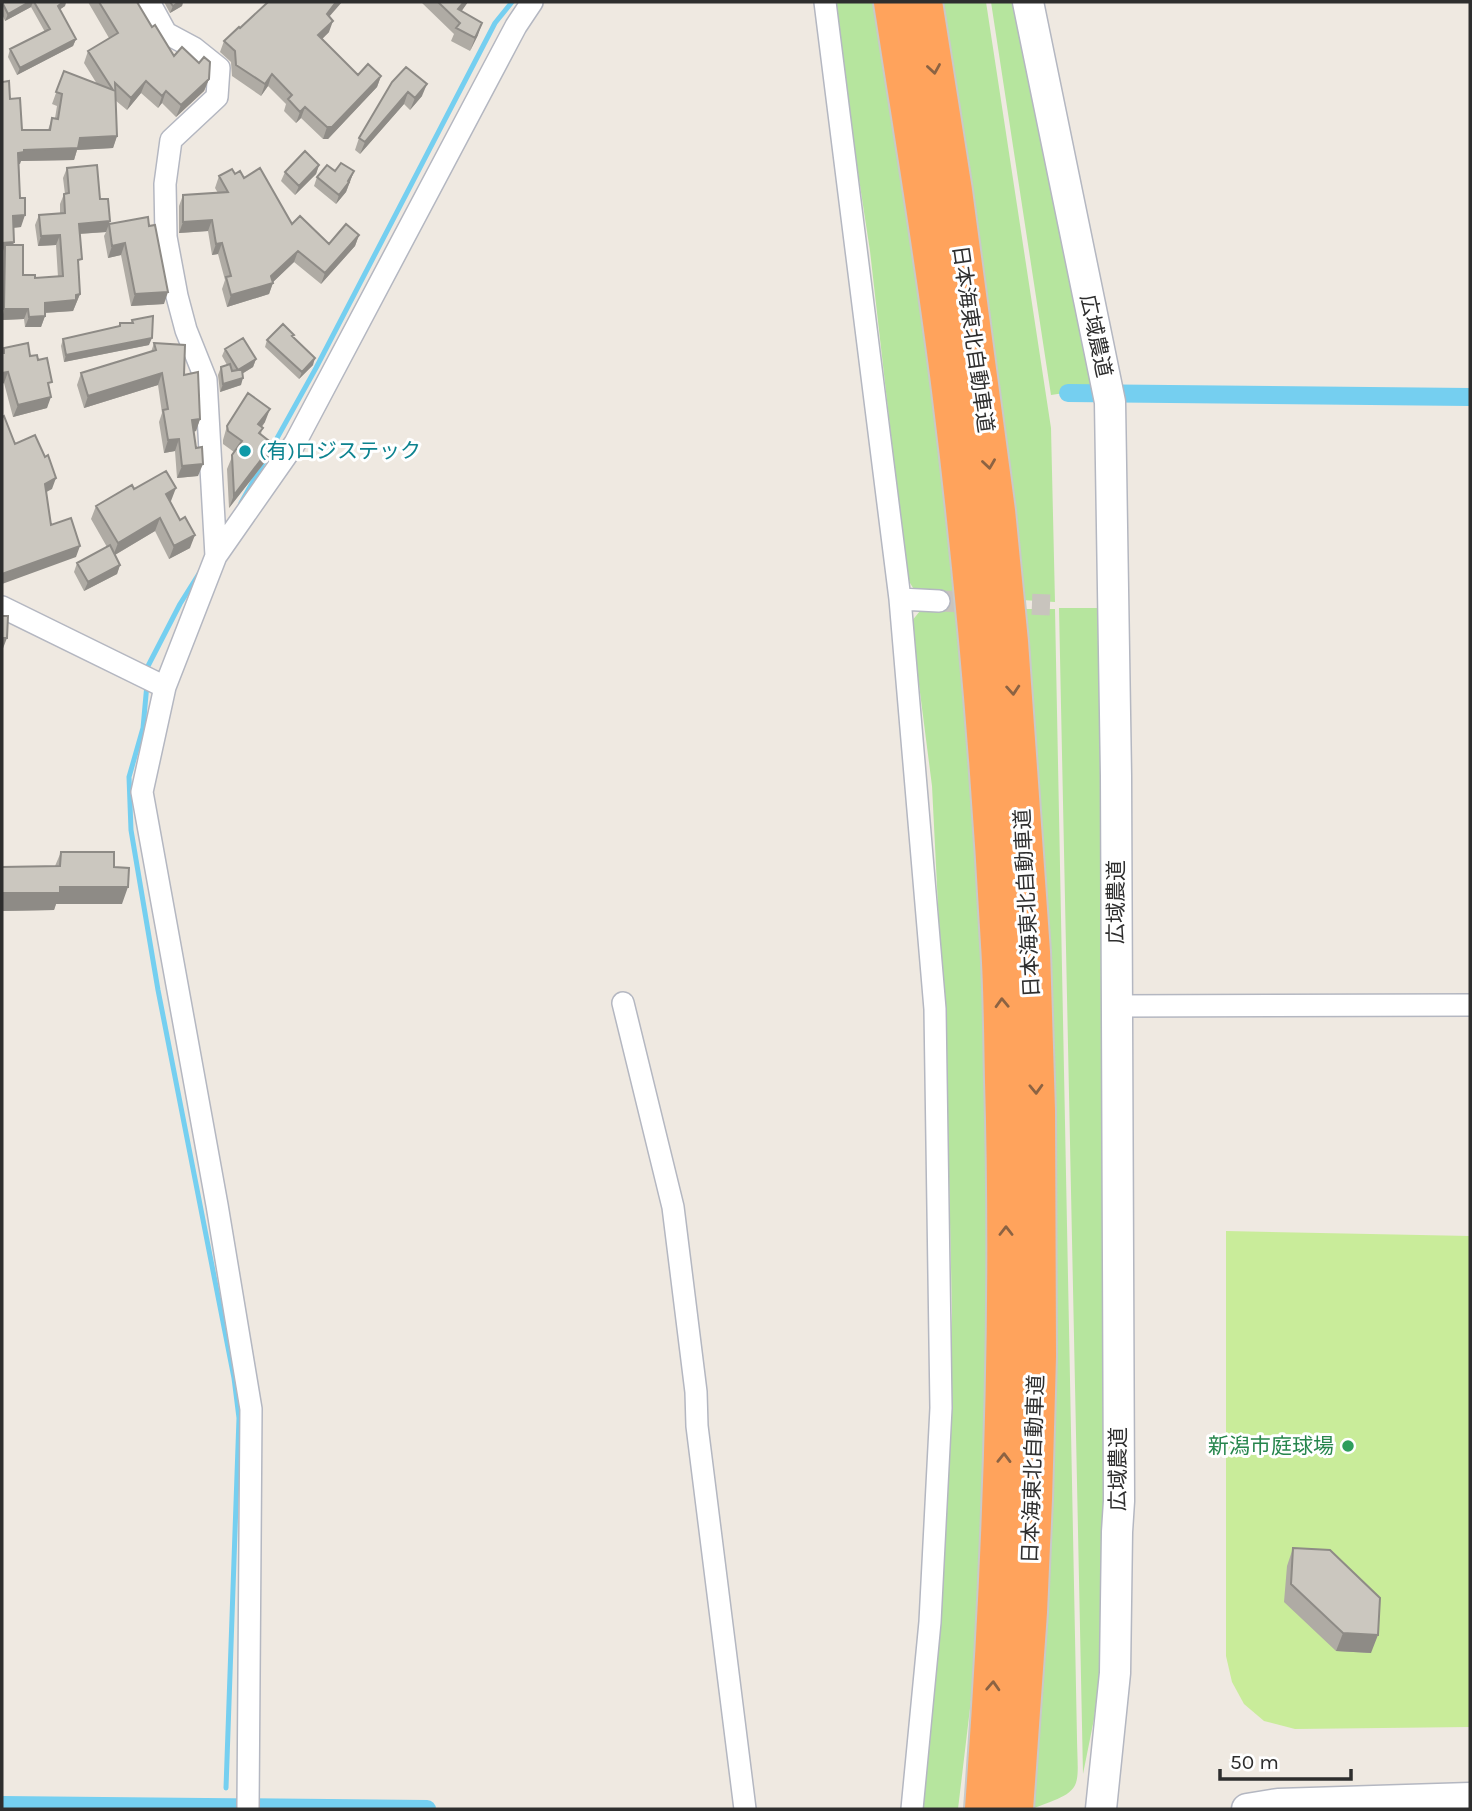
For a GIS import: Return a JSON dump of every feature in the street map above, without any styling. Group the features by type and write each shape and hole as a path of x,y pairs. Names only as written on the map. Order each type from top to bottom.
{"highway":[{"name":"日本海東北自動車道","path":"893,2 951,388 979,645 1001,948 1006,1364 990,1786"},
{"name":"日本海東北自動車道","path":"923,2 953,191 996,511 1009,642 1031,953 1036,1111 1037,1356 1029,1587 990,1786"}],"street":[{"path":"149,2 166,33 194,48 219,68 217,97 171,140 165,184 166,237 177,296 186,330 206,380 216,556"},
{"path":"248,1809 251,1409 142,792 165,687 216,556 295,443 516,26 532,2"},
{"path":"824,2 900,599 935,1009 941,1408 929,1622 912,1809"},
{"name":"広域農道","path":"1028,2 1110,402 1116,789 1119,1502 1115,1673 1101,1809"},
{"path":"900,599 939,601"},
{"path":"2,607 165,687"},
{"path":"623,1003 673,1207 696,1392 697,1426 745,1809"},
{"path":"1116,1006 1470,1005"},
{"path":"1247,1809 1278,1804 1470,1798"}],"green space":[{"path":"832,2 874,2 902,162 926,343 955,603 939,602 920,595 907,576 870,251"},
{"path":"941,2 986,2 1051,428 1055,602 1022,600"},
{"path":"991,2 1020,2 1098,388 1051,395"},
{"path":"1059,608 1101,608 1105,1628 1094,1719 1083,1774"},
{"path":"958,609 991,1023 987,1566 958,1809 918,1809 942,1597 952,1312 947,1085 932,786 911,622 920,611"},
{"path":"1022,609 1055,609 1078,1769 1075,1786 1070,1792 1034,1808 1045,1625"},
{"name":"新潟市庭球場","path":"1226,1231 1470,1236 1470,1727 1295,1729 1264,1721 1244,1704 1232,1682 1226,1656"}],"building":[{"path":"2,2 29,2 8,14"},
{"path":"34,2 63,2 58,6 76,39 20,68 10,49 50,29"},
{"path":"99,2 137,2 174,56 182,47 199,63 204,57 210,62 209,79 181,105 166,91 162,96 146,81 131,98 115,83 117,136 80,138 78,148 24,150 18,153 20,198 25,198 25,215 13,216 14,242 2,243 2,82 9,81 10,99 20,98 22,130 50,130 52,118 58,119 62,94 56,92 64,71 113,90 88,51 118,33"},
{"path":"268,2 336,2 327,14 333,21 318,35 358,75 368,64 381,76 332,127 327,127 305,107 300,112 288,99 292,95 272,74 265,84 236,65 235,51 224,41"},
{"path":"438,2 464,2 458,9 482,23 475,38 456,28 460,23"},
{"path":"406,67 427,84 415,98 408,92 365,142 359,138 392,82"},
{"path":"305,151 319,165 299,186 285,172"},
{"path":"341,163 354,171 339,195 317,177 327,165 335,171"},
{"path":"97,165 100,199 108,199 110,221 79,224 82,259 78,260 80,294 76,295 76,300 45,303 45,316 29,317 28,309 4,309 5,245 23,245 23,275 35,275 35,278 63,276 60,235 41,236 39,215 65,213 64,194 69,193 67,168"},
{"path":"260,168 292,224 300,216 329,244 346,224 359,235 325,273 298,251 271,276 273,283 231,295 226,277 231,276 222,243 216,244 212,220 183,222 183,195 228,192 219,176 232,169 235,174 240,171 244,178"},
{"path":"148,217 149,226 155,225 168,292 135,294 125,243 112,246 109,224"},
{"path":"153,316 152,338 66,355 63,339"},
{"path":"283,324 315,358 302,372 267,340"},
{"path":"243,338 256,359 238,370 225,349"},
{"path":"28,343 30,356 37,355 38,360 47,358 52,382 48,383 51,397 18,405 8,372 2,373 2,353 4,348"},
{"path":"154,343 185,345 184,375 198,372 200,419 192,420 196,448 202,447 203,464 182,466 179,439 168,440 163,410 168,409 162,373 88,396 81,373 156,350"},
{"path":"230,364 232,371 242,370 243,378 223,384 221,367"},
{"name":"(有)ロジステック","path":"248,393 270,409 258,424 263,428 259,433 273,444 234,495 232,455 242,441 228,431 227,426"},
{"path":"4,416 15,444 35,435 45,457 48,455 56,478 45,484 51,525 71,518 80,546 2,574 2,417"},
{"path":"166,471 176,488 166,494 180,520 185,517 195,535 174,546 160,518 118,543 96,506 132,485 134,489"},
{"path":"110,545 120,565 88,582 77,563"},
{"path":"2,616 8,616 7,638 2,638"},
{"path":"61,852 114,852 114,867 129,868 128,887 60,887 60,893 2,893 2,867 60,866"},
{"path":"1293,1548 1330,1550 1380,1598 1378,1635 1343,1633 1291,1584"}],"waterway":[{"path":"241,503 316,368 495,23 512,2"},
{"path":"1068,393 1470,397"},
{"path":"148,671 148,666 180,604 200,572"},
{"path":"147,684 143,728 129,777 131,830 158,990 234,1378 239,1418 226,1788"},
{"path":"2,1805 427,1809"}],"tunnel":[{"path":"939,601 1050,605"}],"place":[{"name":"(有)ロジステック","path":"245,451"},
{"name":"新潟市庭球場","path":"1348,1446"}]}
